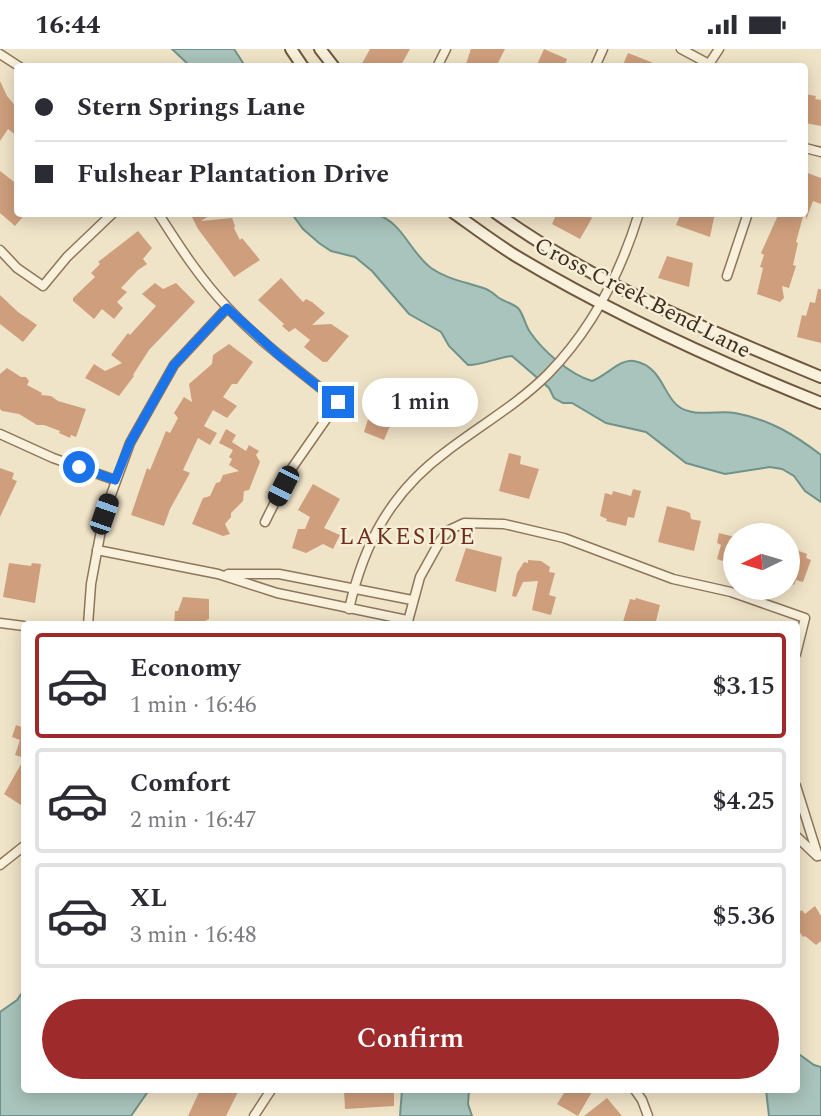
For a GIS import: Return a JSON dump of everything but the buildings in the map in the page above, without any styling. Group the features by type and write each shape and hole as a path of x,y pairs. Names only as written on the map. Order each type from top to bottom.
{"main road":[{"path":"320,49 331,63"},
{"name":"Cross Creek Bend Lane","path":"460,217 514,255 600,303 733,367 821,403"},
{"name":"Cross Creek Bend Lane","path":"502,217 611,283 742,345 821,377"}],"street":[{"path":"681,49 705,63"},
{"path":"0,250 18,268 43,286 67,257 109,217"},
{"path":"160,217 181,250 227,308 280,356 338,402 292,468 265,522"},
{"path":"349,609 363,559 375,530 395,501 445,452 526,394 568,352 585,331 611,283 629,245 638,217"},
{"path":"727,276 747,217"},
{"path":"88,621 91,584 104,514 130,443 174,365 227,308"},
{"path":"0,434 53,458 115,480"},
{"path":"407,621 420,577 449,530 464,523 504,524 564,538 673,579 732,592 805,618 800,638"},
{"path":"97,550 218,574 277,593 403,621"},
{"path":"218,574 279,574 412,600"},
{"path":"0,624 21,626"},
{"path":"800,799 819,858"},
{"path":"800,841 819,858"},
{"path":"0,865 21,848"},
{"path":"254,1116 269,1093"},
{"path":"637,1093 648,1116"}],"water":[{"path":"172,49 234,49 243,63 187,63"},
{"path":"294,217 384,217 399,230 431,268 451,278 488,290 518,308 535,339 557,361 583,378 592,381 624,362 634,361 651,369 673,401 684,410 698,413 728,412 747,416 781,429 801,441 821,455 821,502 805,491 794,476 782,469 770,467 725,474 686,463 646,432 606,423 572,403 563,403 554,398 549,388 512,356 468,365 449,346 441,332 409,314 372,271 355,257 331,251 303,229"},
{"path":"21,994 21,1093 147,1093 131,1116 0,1116 0,1012"},
{"path":"800,1055 821,1067 821,1116 769,1116 766,1093 800,1093"},
{"path":"402,1093 469,1093 468,1104 472,1116 400,1116"}],"district":[{"name":"LAKESIDE","path":"408,536"}],"route":[{"path":"79,467 115,480 130,443 174,365 227,308 280,356 338,402"}]}
